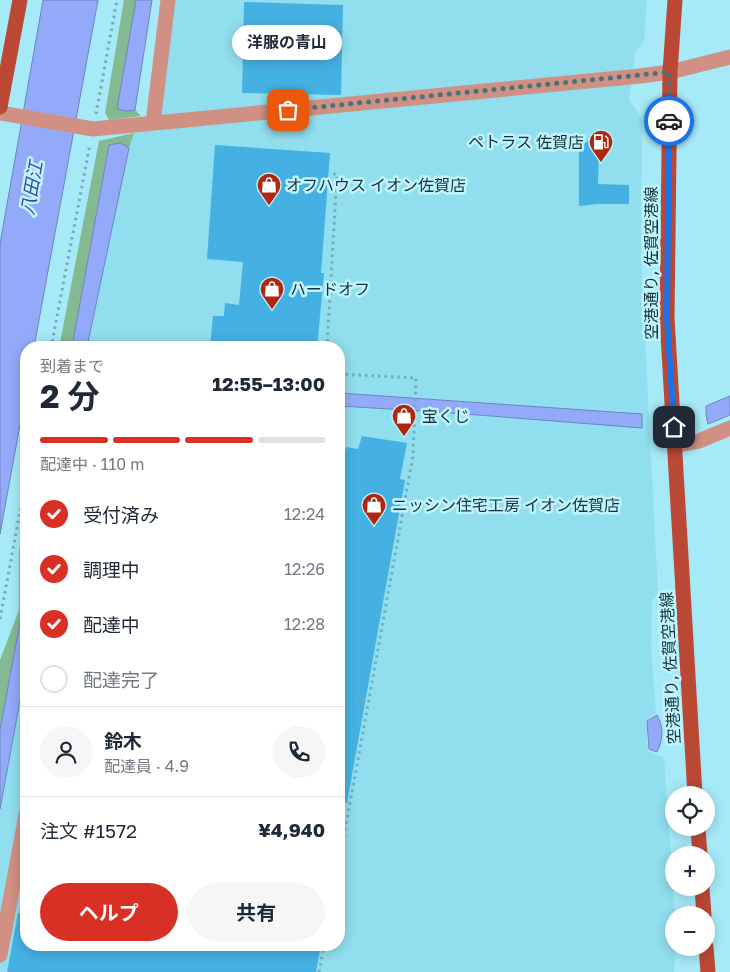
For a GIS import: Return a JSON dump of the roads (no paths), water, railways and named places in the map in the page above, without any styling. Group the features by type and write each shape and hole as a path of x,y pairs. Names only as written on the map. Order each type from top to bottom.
{"main road":[{"path":"0,107 20,0"},
{"name":"空港通り, 佐賀空港線","path":"675,0 670,72 667,318 676,445 694,786"},
{"path":"707,956 708,972"}],"street":[{"path":"152,124 168,0"},
{"path":"0,113 94,129 670,72 730,57"},
{"path":"676,445 699,441 730,428"},
{"path":"0,955 20,848"}],"water":[{"name":"八田江","path":"43,0 98,0 35,341 20,341 20,425 0,534 0,244"},
{"path":"136,0 152,0 135,110 127,111 117,109"},
{"path":"120,143 129,148 88,341 73,341 109,145"},
{"path":"345,393 642,414 642,428 345,406"},
{"path":"730,396 730,415 708,424 706,406"},
{"path":"20,622 20,701 0,809 0,730"},
{"path":"657,715 661,724 662,734 657,752 649,749 647,721"}],"place":[{"name":"洋服の青山","path":"288,110"},
{"name":"ペトラス 佐賀店","path":"601,163"},
{"name":"オフハウス イオン佐賀店","path":"269,206"},
{"name":"ハードオフ","path":"272,310"},
{"name":"宝くじ","path":"404,437"},
{"name":"ニッシン住宅工房 イオン佐賀店","path":"374,526"}]}
